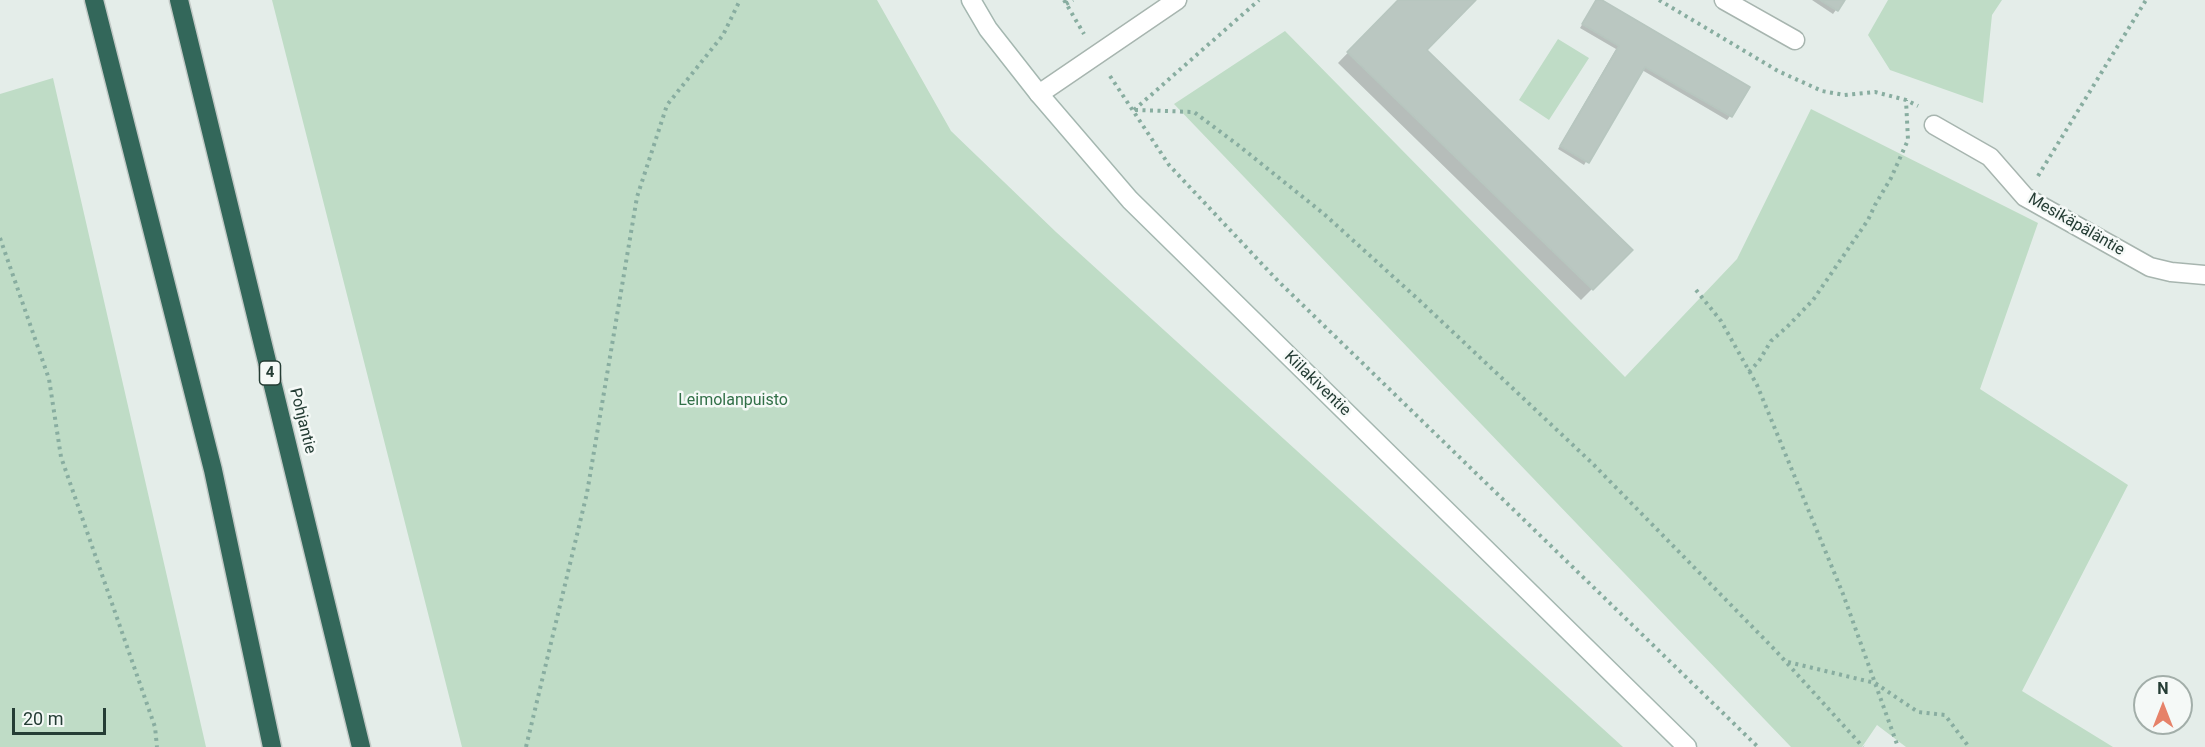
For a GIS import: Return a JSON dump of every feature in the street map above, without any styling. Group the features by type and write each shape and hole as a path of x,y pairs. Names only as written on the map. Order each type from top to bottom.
{"highway":[{"path":"94,0 213,470 272,747"},
{"name":"Pohjantie","path":"179,0 361,747"}],"street":[{"name":"Kiilakiventie","path":"971,0 988,29 1039,94 1130,200 1687,747"},
{"path":"1039,94 1177,0"},
{"path":"1724,0 1795,40"},
{"name":"Mesikäpäläntie","path":"1934,124 1990,157 2025,197 2150,267 2171,272 2205,275"}],"path":[{"path":"526,747 587,493 637,197 667,105 723,35 740,0"},
{"path":"1073,0 1065,2 1096,55 1169,165 1278,281 1758,747"},
{"path":"1134,110 1259,0"},
{"path":"1659,0 1778,70 1822,91 1844,95 1875,92 1906,100 1923,109 1934,124"},
{"path":"2025,197 2146,0"},
{"path":"1749,372 1771,341 1788,327 1813,300 1866,224 1908,140 1906,100"},
{"path":"1134,110 1194,112 1324,214 1592,463 1786,662 1863,747"},
{"path":"0,238 49,379 61,457 155,727 158,747"},
{"path":"1696,290 1721,321 1757,385 1843,594 1898,747"},
{"path":"1786,662 1875,683 1918,712 1945,715 1969,747"}],"green space":[{"name":"Leimolanpuisto","path":"272,0 877,0 951,131 1056,232 1623,747 462,747"},
{"path":"1888,0 2002,0 1992,15 1983,103 1890,70 1868,35"},
{"path":"1285,31 1625,377 1737,259 1811,109 2038,223 1980,389 2128,485 2022,691 2113,747 1906,747 1877,725 1862,747 1791,747 1174,104"},
{"path":"1558,39 1589,58 1549,120 1519,100"},
{"path":"53,78 206,747 0,747 0,94"}],"building":[{"path":"1398,0 1476,0 1427,50 1633,250 1593,290 1347,52"},
{"path":"1596,0 1602,0 1750,87 1732,117 1645,67 1589,163 1560,146 1619,46 1582,24"},
{"path":"1820,0 1845,0 1838,11"}]}
